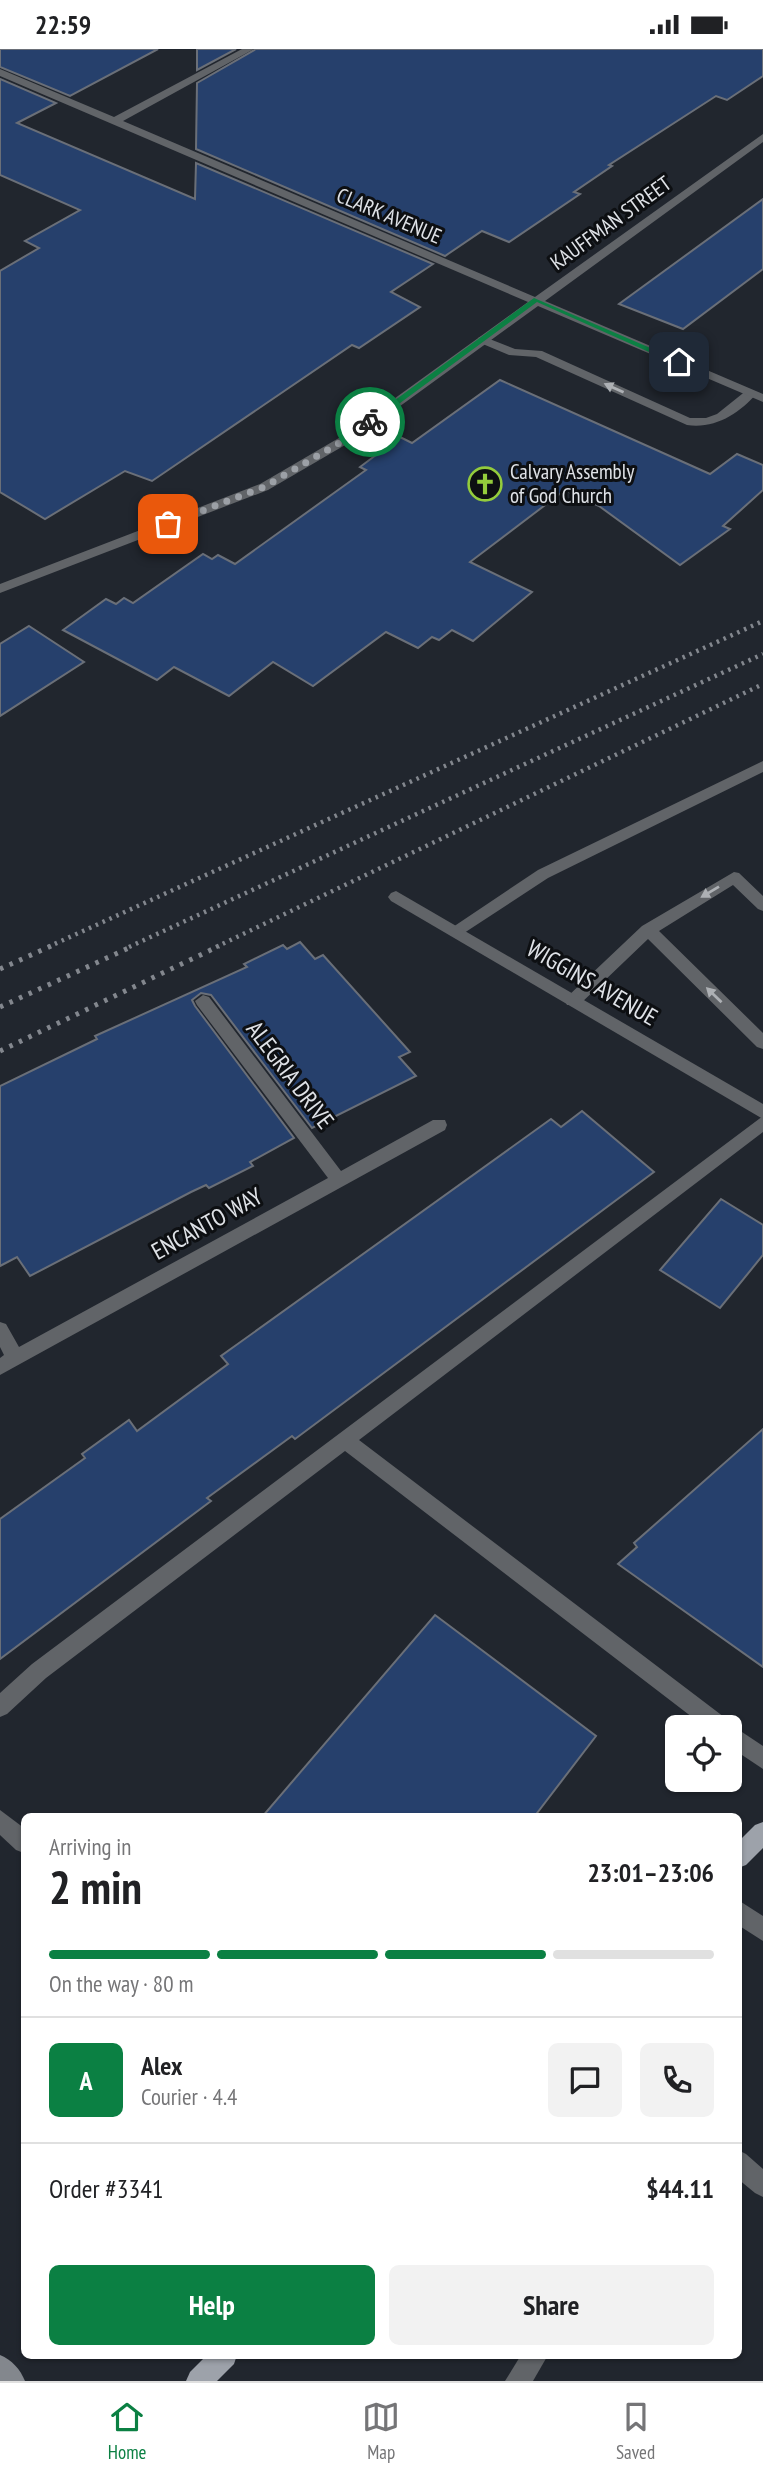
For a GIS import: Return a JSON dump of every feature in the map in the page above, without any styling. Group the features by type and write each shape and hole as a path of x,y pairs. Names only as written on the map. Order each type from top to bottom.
{"main road":[{"path":"742,1853 763,1833"},
{"path":"199,2381 221,2359"},
{"path":"0,2368 12,2381"}],"street":[{"path":"114,121 249,49"},
{"name":"CLARK AVENUE","path":"0,72 537,299 757,396"},
{"name":"KAUFFMAN STREET","path":"0,589 264,487 348,438 763,137"},
{"path":"482,340 513,352 538,354 699,424 715,422 757,396"},
{"path":"455,931 543,874 763,766"},
{"path":"573,1001 648,930 734,877 763,905"},
{"name":"WIGGINS AVENUE","path":"396,897 763,1112"},
{"path":"648,930 763,1043"},
{"name":"ALEGRIA DRIVE","path":"202,1001 338,1179"},
{"path":"0,1707 39,1671 763,1123"},
{"name":"ENCANTO WAY","path":"8,1363 439,1125"},
{"path":"0,1330 8,1363"},
{"path":"344,1440 705,1715"},
{"path":"742,1743 763,1759"},
{"path":"0,1821 21,1839"},
{"path":"742,1914 763,1930"},
{"path":"742,2166 763,2185"},
{"path":"519,2381 533,2359"}],"building":[{"path":"0,49 158,49 70,96 0,67"},
{"path":"197,49 236,49 197,70"},
{"path":"256,49 763,49 763,76 727,100 716,96 609,165 612,166 574,192 580,194 509,242 482,231 445,256 196,149 197,83"},
{"path":"0,79 56,103 17,123 195,199 196,163 433,264 391,292 420,307 359,348 352,345 152,481 125,471 45,519 0,492 0,271 39,248 25,241 80,210 0,175"},
{"path":"763,199 763,269 683,329 619,304"},
{"path":"500,380 710,474 737,454 763,465 763,490 723,526 730,529 680,565 599,506 565,490 470,562 532,592 473,641 452,630 439,640 432,637 418,648 386,632 313,686 273,662 229,696 174,667 157,680 63,630 106,599 116,604 124,598 133,603 203,554 212,559 218,555 235,564 366,470 360,467 400,437 412,443"},
{"path":"29,626 84,662 0,716 0,644"},
{"path":"300,942 315,959 323,955 410,1052 399,1057 416,1076 312,1128 211,995 201,993 192,1000 195,1006 294,1138 250,1162 253,1166 209,1188 206,1185 191,1192 30,1276 17,1257 0,1266 0,1086 97,1039 95,1036 247,967 244,964 283,945 287,949"},
{"path":"582,1111 654,1172 295,1439 292,1436 207,1498 211,1501 0,1659 0,1519 85,1458 82,1454 129,1420 137,1431 228,1364 221,1356 551,1119 561,1127"},
{"path":"721,1199 763,1225 763,1255 720,1308 660,1270"},
{"path":"763,1429 763,1667 618,1564 637,1547 634,1543"},
{"path":"435,1615 596,1736 537,1813 265,1813"}],"railway":[{"path":"48,947 763,621"},
{"path":"129,947 763,654"},
{"path":"216,947 763,684"},
{"path":"0,969 51,946"},
{"path":"0,1007 133,946"},
{"path":"0,1051 219,946"}],"way so far":[{"path":"168,524 264,487 348,438 370,422"}],"place":[{"name":"Calvary Assembly of God Church","path":"485,484"}],"route":[{"path":"370,422 537,299 679,362"}]}
